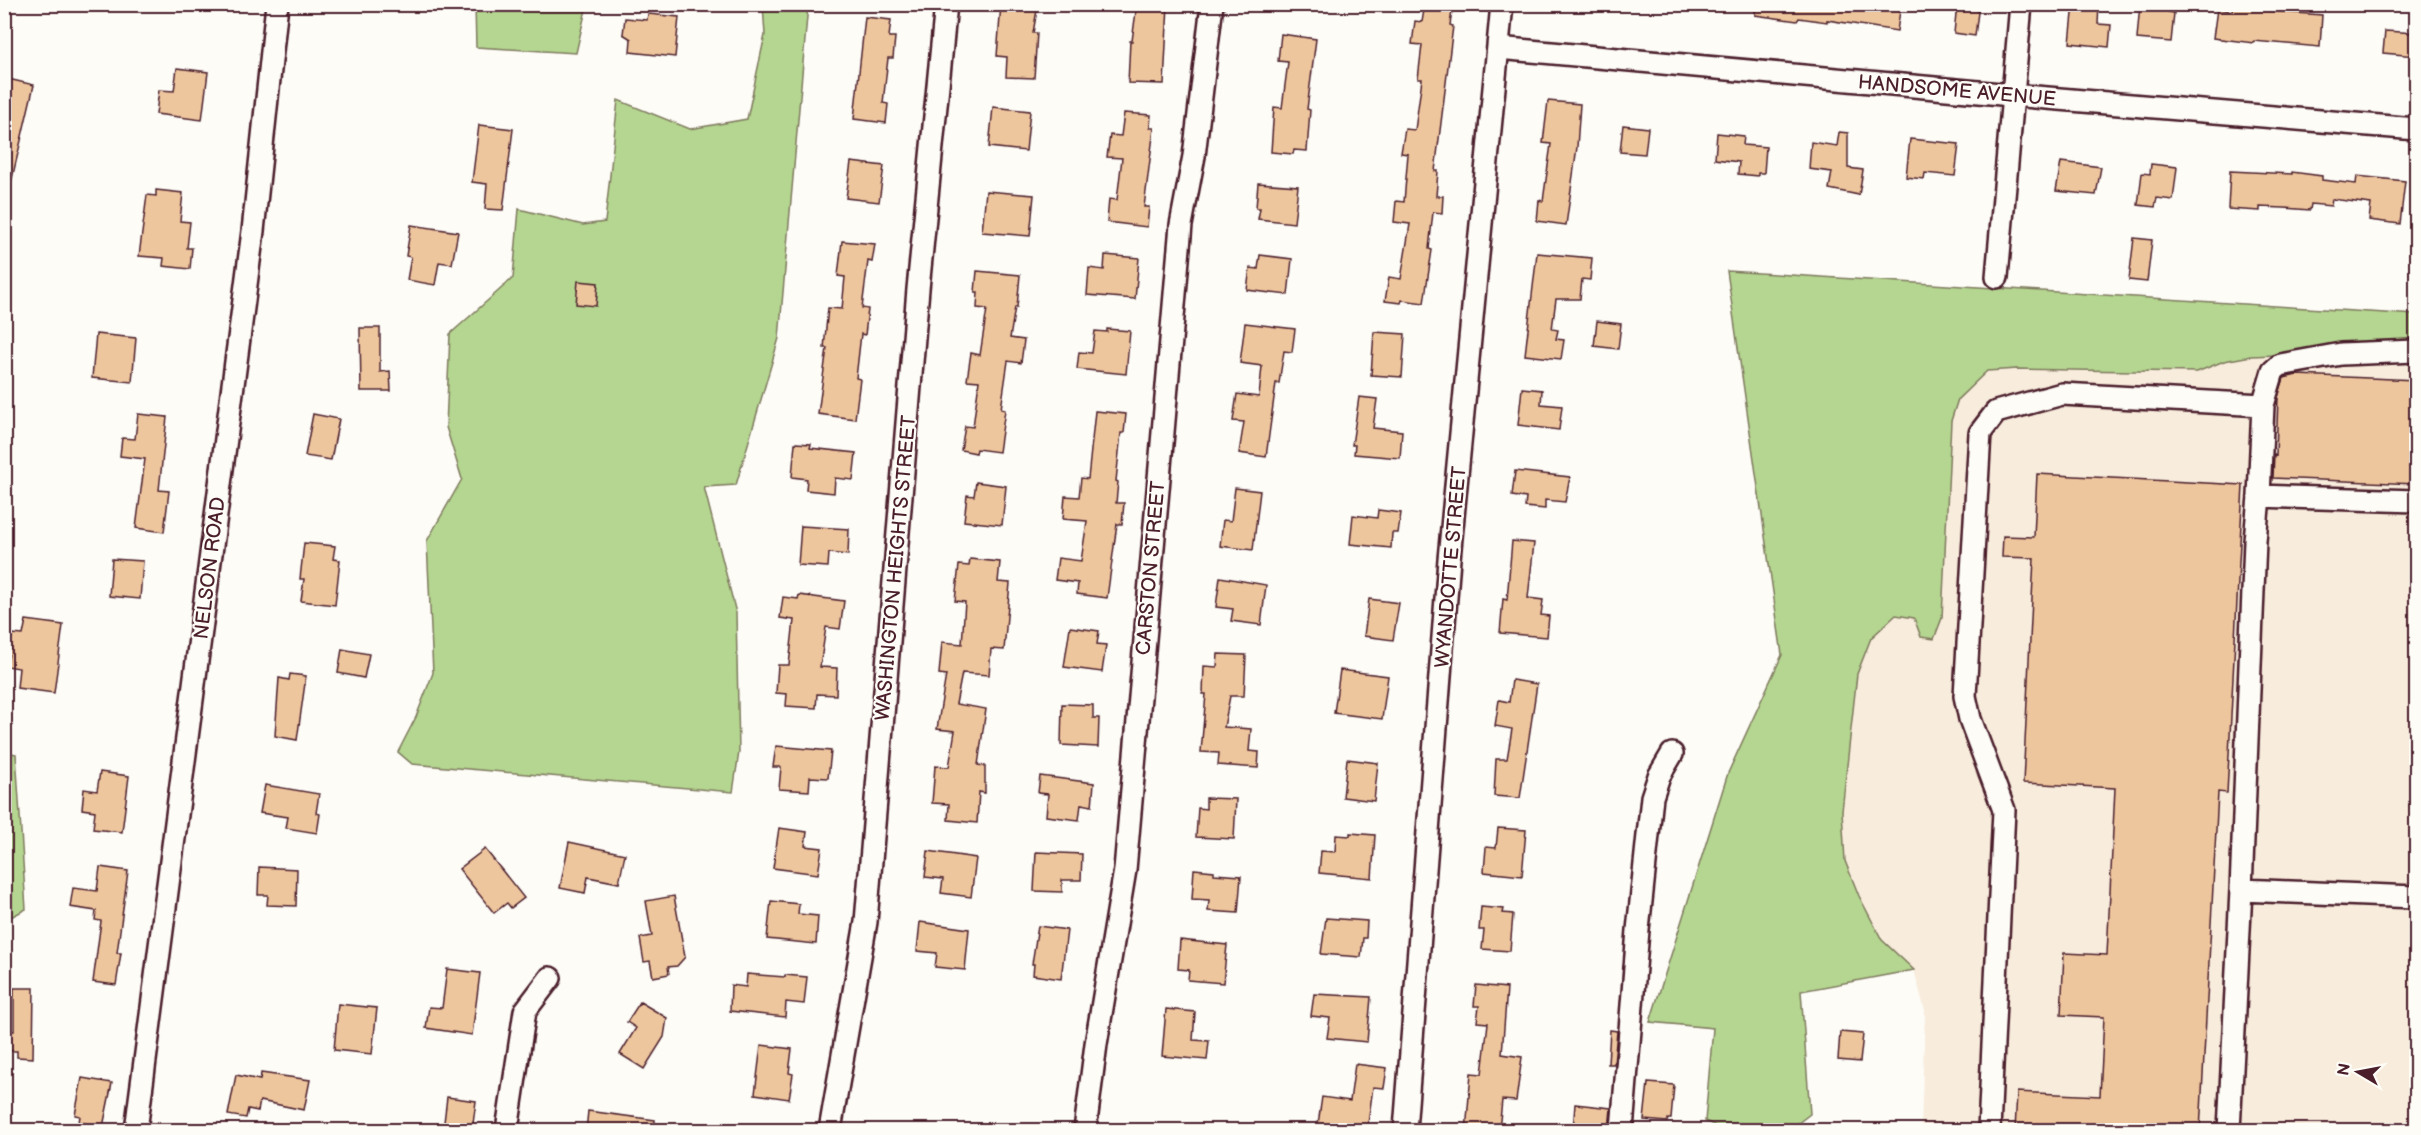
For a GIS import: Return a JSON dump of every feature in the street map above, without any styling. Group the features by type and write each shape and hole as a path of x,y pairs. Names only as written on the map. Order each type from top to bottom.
{"street":[{"name":"NELSON ROAD","path":"136,1131 252,231 277,4"},
{"name":"WASHINGTON HEIGHTS STREET","path":"830,1131 866,922 917,301 946,4"},
{"name":"CARSTON STREET","path":"1085,1131 1096,1044 1125,870 1181,225 1194,156 1212,4"},
{"name":"WYANDOTTE STREET","path":"1406,1131 1449,559 1502,4"},
{"path":"1997,277 2021,4"},
{"name":"HANDSOME AVENUE","path":"1498,48 2416,129"},
{"path":"2229,1131 2254,541 2259,496 2263,405 2273,371 2280,365 2341,354 2416,351"},
{"path":"1989,1131 2004,810 1970,719 1965,696 1980,433 1996,412 2062,394 2263,405"},
{"path":"2259,496 2416,501"},
{"path":"1622,1131 1638,930 1652,796 1659,776 1672,754"},
{"path":"2241,890 2416,897"},
{"path":"507,1131 525,1011 550,978"}],"shaded area":[{"path":"1727,271 2416,315 2416,1130 1921,1130 1925,1011 1914,970 1773,961 1782,655"}],"green space":[{"path":"475,4 587,5 576,53 476,47"},
{"path":"763,5 808,5 779,338 736,485 704,487 736,613 739,752 733,792 412,764 398,752 416,717 433,673 427,541 462,479 446,427 450,334 513,278 519,209 583,225 605,222 618,100 690,129 747,119 765,35"},
{"path":"1727,271 2416,315 2416,341 2331,353 2251,356 2224,361 2197,372 2017,369 1987,371 1958,399 1951,421 1942,618 1934,639 1921,637 1914,618 1896,615 1871,638 1857,674 1842,811 1845,861 1859,896 1882,940 1914,970 1801,991 1810,1114 1789,1130 1724,1130 1705,1121 1713,1028 1650,1022 1728,773 1782,655"},
{"path":"5,752 16,754 26,909 5,920"}],"building":[{"path":"1001,4 1038,4 1033,33 1037,33 1034,78 1006,77 1007,57 997,56"},
{"path":"1137,4 1168,4 1164,84 1128,83 1130,41 1132,41"},
{"path":"1425,4 1453,4 1450,25 1453,26 1435,171 1438,171 1436,196 1443,196 1442,213 1433,212 1429,249 1432,250 1424,303 1402,300 1401,303 1385,301 1389,277 1401,279 1410,224 1394,222 1396,201 1404,202 1408,154 1401,153 1405,129 1415,130 1422,79 1418,79 1422,45 1412,44 1415,21 1422,22"},
{"path":"1755,4 1901,4 1897,31 1827,20 1827,22 1799,18 1797,21 1755,15"},
{"path":"1957,4 1979,4 1975,36 1954,33"},
{"path":"2074,4 2099,4 2098,24 2111,25 2109,47 2070,43"},
{"path":"2140,4 2169,4 2168,12 2174,13 2171,42 2137,39"},
{"path":"2233,4 2270,9 2270,11 2322,15 2320,47 2213,38 2217,9 2232,11"},
{"path":"648,14 679,17 675,57 630,52 631,39 623,34 625,18 647,20"},
{"path":"865,17 891,20 889,37 895,37 893,58 888,58 883,103 888,104 886,123 854,119"},
{"path":"2385,31 2416,33 2416,56 2383,53"},
{"path":"1281,34 1316,39 1307,109 1310,110 1307,151 1294,150 1293,154 1271,152 1274,107 1282,108 1288,62 1278,61"},
{"path":"177,68 208,72 202,120 156,114 159,90 174,91"},
{"path":"4,78 34,85 11,183 4,182"},
{"path":"1548,101 1580,104 1577,147 1566,225 1537,221 1539,200 1543,201 1551,144 1543,143"},
{"path":"993,107 1030,111 1026,151 989,147"},
{"path":"1124,113 1151,115 1150,128 1154,128 1144,207 1149,207 1147,227 1107,222 1109,199 1117,200 1122,158 1107,157 1110,135 1121,136"},
{"path":"479,125 513,129 503,210 485,209 487,184 472,182"},
{"path":"1623,125 1648,128 1645,154 1620,152"},
{"path":"1839,132 1848,133 1848,168 1863,170 1859,195 1829,189 1832,172 1809,169 1811,142 1837,146"},
{"path":"1717,133 1744,136 1743,145 1766,147 1764,173 1758,173 1758,176 1738,174 1739,162 1715,159"},
{"path":"1910,139 1959,144 1955,176 1925,173 1924,179 1906,177"},
{"path":"851,162 884,166 879,202 846,198"},
{"path":"2061,162 2101,167 2096,195 2056,191"},
{"path":"2151,164 2177,167 2173,200 2157,198 2155,207 2138,205 2142,173 2150,174"},
{"path":"2230,171 2292,174 2292,172 2322,176 2322,180 2356,184 2357,176 2405,181 2400,224 2369,220 2371,204 2332,199 2331,206 2311,204 2310,210 2260,207 2260,211 2228,209"},
{"path":"1258,183 1298,186 1294,223 1258,219 1260,208 1256,208"},
{"path":"156,190 183,193 180,221 190,222 187,248 192,248 190,269 163,266 164,258 139,256 147,195 156,196"},
{"path":"986,191 1034,195 1030,236 982,232"},
{"path":"411,225 458,232 452,264 439,262 435,285 407,280 411,257 406,256"},
{"path":"2134,238 2152,240 2147,282 2129,280"},
{"path":"842,241 875,244 872,262 868,261 862,308 868,309 865,335 861,334 856,378 860,379 855,419 818,414 827,348 824,348 828,308 842,309 845,277 838,276"},
{"path":"1537,253 1592,258 1590,280 1582,279 1580,299 1556,299 1552,329 1558,330 1556,339 1564,340 1561,359 1525,355"},
{"path":"1105,255 1139,258 1135,299 1087,295 1089,268 1104,270"},
{"path":"1260,255 1292,259 1288,295 1247,290 1250,268 1258,269"},
{"path":"977,271 1020,275 1017,307 1015,307 1010,338 1024,340 1021,363 1008,361 1001,409 1005,410 999,452 977,449 976,453 961,450 965,426 973,427 979,381 967,380 971,353 980,355 987,309 977,308 978,292 975,292"},
{"path":"578,281 598,283 596,306 576,304"},
{"path":"1597,321 1621,324 1618,349 1594,346"},
{"path":"1245,323 1295,329 1292,352 1284,351 1279,383 1276,383 1266,457 1239,453 1244,422 1233,421 1237,394 1259,397 1262,366 1240,363"},
{"path":"360,328 380,328 380,372 390,371 391,391 361,391"},
{"path":"1107,329 1130,331 1126,374 1077,369 1079,352 1092,353 1095,331 1107,332"},
{"path":"1374,332 1405,334 1402,377 1371,375"},
{"path":"96,334 136,338 132,382 92,378"},
{"path":"2297,375 2416,380 2416,484 2273,478 2278,397 2284,378"},
{"path":"1522,388 1542,390 1541,404 1562,406 1559,430 1518,425"},
{"path":"1359,397 1377,399 1373,428 1402,431 1400,458 1354,454 1355,445 1352,445"},
{"path":"1095,411 1126,414 1124,433 1121,433 1116,481 1118,482 1116,503 1124,503 1122,524 1117,524 1107,598 1077,594 1078,583 1055,580 1058,558 1081,561 1087,521 1063,519 1065,496 1079,497 1081,478 1088,479"},
{"path":"138,414 167,417 159,490 169,491 164,532 136,528 145,459 120,456 122,438 135,439"},
{"path":"313,414 339,419 331,460 305,456"},
{"path":"795,443 811,444 810,448 856,453 853,480 835,478 834,493 806,490 807,479 792,477"},
{"path":"1515,471 1570,477 1565,502 1545,500 1545,509 1525,507 1526,498 1512,496"},
{"path":"2037,474 2243,485 2227,793 2218,792 2200,1131 2015,1131 2017,1092 2100,1096 2104,1017 2061,1015 2064,953 2107,955 2115,788 2023,783 2034,558 2002,557 2003,536 2034,537"},
{"path":"976,482 1006,486 1002,525 964,521 967,495 974,496"},
{"path":"1235,488 1260,491 1253,550 1220,546 1223,520 1231,521"},
{"path":"1378,510 1401,513 1398,533 1392,533 1391,548 1350,544 1353,515 1377,518"},
{"path":"801,526 849,529 848,555 829,553 828,567 798,565"},
{"path":"1512,541 1534,543 1528,598 1543,600 1541,615 1549,616 1547,637 1500,633 1503,599 1507,600"},
{"path":"304,543 335,546 333,559 340,560 335,605 301,601 304,579 300,579"},
{"path":"112,559 143,561 140,599 109,596"},
{"path":"970,559 1000,562 998,582 1010,583 1004,650 991,649 989,675 962,673 956,704 986,709 978,765 985,766 985,793 979,792 977,823 948,820 949,804 932,803 935,766 949,767 955,731 937,729 946,675 939,674 942,642 962,644 965,602 955,601 959,565 969,566"},
{"path":"1220,577 1266,585 1261,625 1231,621 1233,609 1216,607"},
{"path":"799,595 844,601 840,629 826,627 820,667 837,668 836,695 817,694 816,708 786,706 787,694 776,693 778,665 789,665 794,620 780,618 783,597 798,599"},
{"path":"1369,599 1399,603 1393,640 1364,636"},
{"path":"26,620 63,625 54,693 17,688 19,668 7,666 12,634 23,635"},
{"path":"1070,627 1099,631 1097,644 1106,645 1102,672 1064,667"},
{"path":"342,649 369,654 364,678 338,673"},
{"path":"1218,654 1246,655 1244,696 1230,696 1224,727 1251,729 1249,751 1259,752 1258,768 1218,765 1219,753 1201,752 1206,694 1203,694 1204,666 1217,667"},
{"path":"1340,670 1388,676 1382,719 1334,713"},
{"path":"290,674 306,676 297,740 275,736 279,678 289,680"},
{"path":"1512,680 1537,684 1520,798 1494,796 1496,759 1507,759 1512,729 1495,726 1499,700 1509,702"},
{"path":"1062,704 1093,705 1093,718 1099,718 1098,747 1061,745"},
{"path":"776,746 831,751 828,778 810,777 809,791 779,789 781,767 773,767"},
{"path":"1347,759 1378,763 1374,801 1343,797"},
{"path":"100,772 129,776 122,832 93,829 95,811 82,809 84,789 97,791"},
{"path":"1040,776 1094,783 1092,806 1081,804 1079,820 1046,816 1048,794 1038,793"},
{"path":"265,785 319,794 316,813 320,814 317,833 286,828 288,817 260,813"},
{"path":"1206,798 1236,799 1234,839 1196,837 1198,808 1206,809"},
{"path":"779,828 807,832 805,846 822,848 818,874 773,868"},
{"path":"1498,828 1526,830 1522,876 1484,872 1486,847 1496,848"},
{"path":"1350,833 1375,835 1372,878 1319,873 1321,851 1335,852 1336,835 1350,836"},
{"path":"569,842 625,854 619,883 588,877 585,893 560,888"},
{"path":"485,849 524,898 511,908 507,903 494,913 459,869"},
{"path":"928,851 976,858 971,897 941,893 943,879 925,877"},
{"path":"1036,852 1082,854 1081,880 1062,880 1062,892 1034,891"},
{"path":"100,867 128,871 117,953 121,953 116,985 93,982 101,921 95,920 96,911 70,907 73,888 97,891"},
{"path":"259,867 297,869 296,906 267,905 268,895 258,895"},
{"path":"1194,869 1214,871 1214,874 1241,876 1238,913 1208,911 1209,900 1192,899"},
{"path":"674,896 685,957 677,966 668,967 669,974 653,977 650,961 644,962 640,938 652,936 646,901"},
{"path":"771,901 799,904 798,914 818,916 816,944 767,939"},
{"path":"1481,907 1504,909 1503,913 1513,914 1510,951 1482,949 1484,930 1479,930"},
{"path":"1326,918 1367,921 1366,938 1363,938 1361,957 1321,954"},
{"path":"920,922 969,929 965,970 935,967 937,953 917,951"},
{"path":"1038,926 1067,930 1061,979 1033,975 1034,964 1032,964"},
{"path":"1180,940 1227,945 1223,983 1188,980 1189,970 1178,969"},
{"path":"447,969 480,973 472,1035 426,1028 429,1007 442,1008"},
{"path":"747,974 807,977 804,1004 786,1002 785,1017 730,1011 731,985 746,987"},
{"path":"1476,985 1507,988 1502,1054 1522,1057 1516,1101 1502,1100 1499,1131 1466,1131 1471,1073 1482,1074 1488,1023 1477,1022 1479,1006 1474,1006"},
{"path":"14,988 34,988 33,1058 17,1057 17,1051 6,1051 7,1031 14,1031"},
{"path":"1314,994 1371,997 1367,1042 1327,1038 1330,1018 1311,1016"},
{"path":"640,1002 667,1018 664,1037 644,1069 620,1054 636,1028 627,1022"},
{"path":"338,1004 377,1008 372,1054 334,1050"},
{"path":"1166,1009 1195,1012 1193,1040 1209,1041 1207,1060 1162,1056"},
{"path":"1610,1030 1617,1031 1614,1064 1608,1064"},
{"path":"1840,1032 1863,1034 1860,1062 1838,1060"},
{"path":"761,1045 792,1049 789,1073 793,1074 789,1099 755,1094"},
{"path":"1355,1064 1387,1068 1384,1088 1373,1087 1367,1131 1317,1131 1322,1097 1350,1101"},
{"path":"261,1073 310,1080 304,1110 260,1101 258,1111 248,1109 246,1118 228,1115 236,1075 260,1080"},
{"path":"82,1078 112,1083 103,1127 79,1122 80,1116 75,1115"},
{"path":"1648,1083 1674,1085 1671,1119 1667,1122 1644,1120"},
{"path":"447,1097 476,1101 472,1131 443,1131"},
{"path":"1575,1104 1611,1108 1609,1131 1573,1131"},
{"path":"588,1111 655,1120 655,1131 586,1131"}]}
